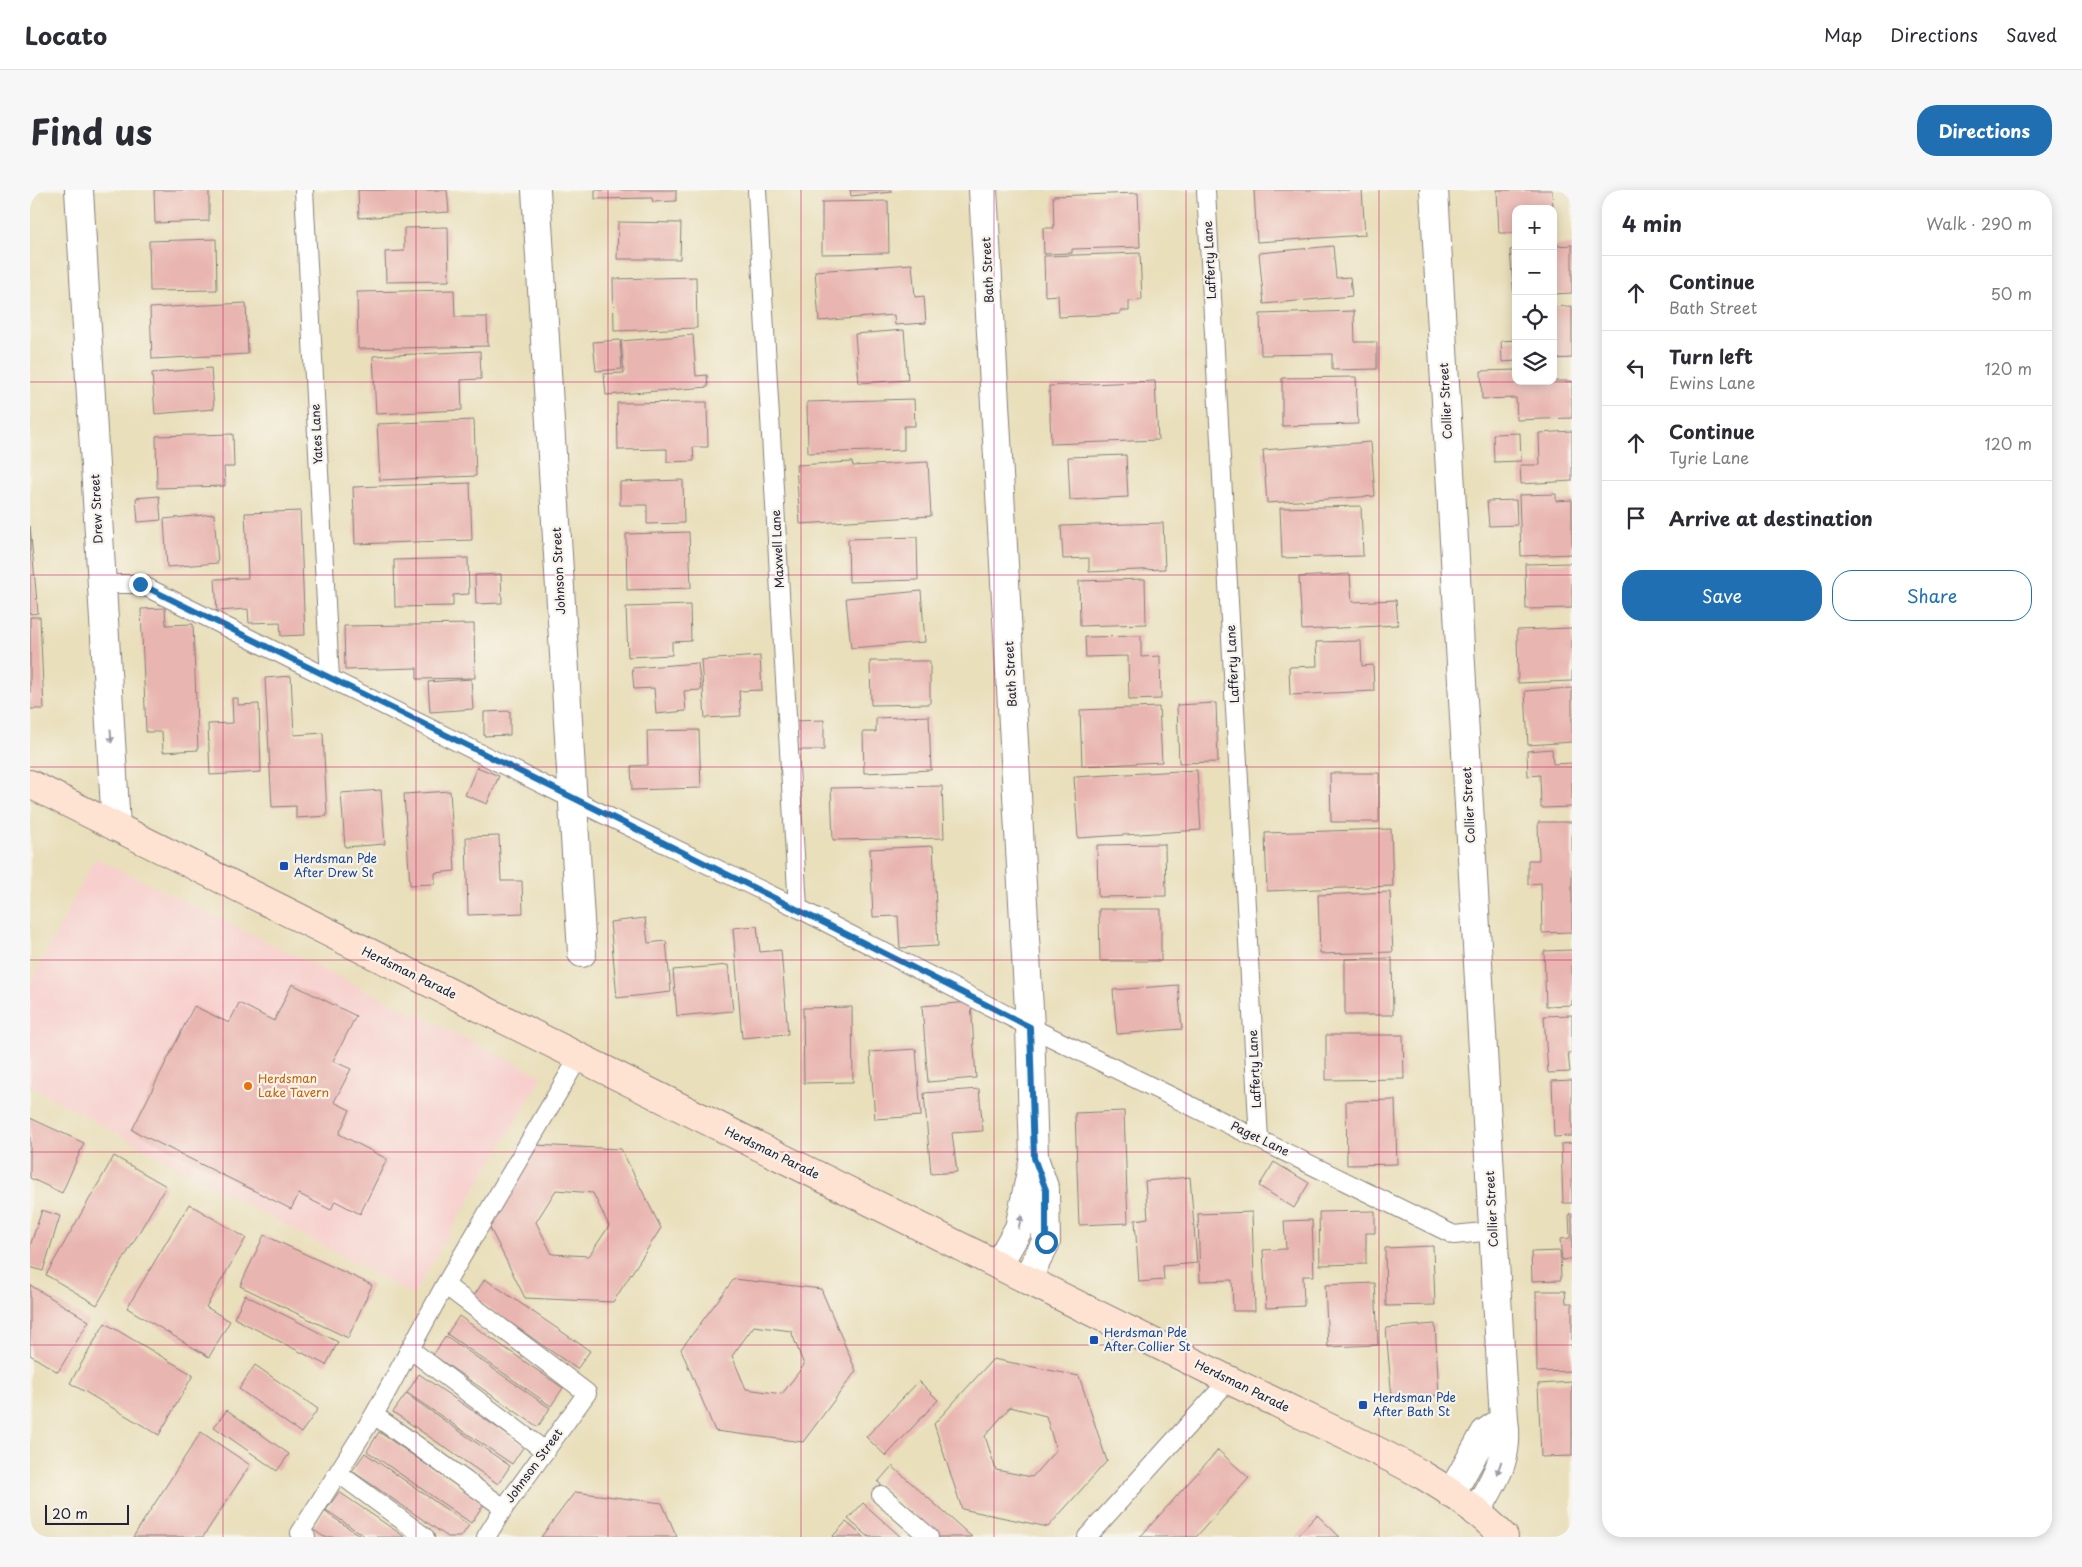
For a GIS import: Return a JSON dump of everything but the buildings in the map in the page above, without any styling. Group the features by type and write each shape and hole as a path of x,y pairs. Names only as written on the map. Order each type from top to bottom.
{"main road":[{"name":"Herdsman Parade","path":"30,784 1228,1380 1396,1460 1451,1494 1476,1512 1504,1537"}],"street":[{"name":"Drew Street","path":"79,190 116,827"},
{"name":"Johnson Street","path":"536,190 582,953"},
{"name":"Bath Street","path":"983,190 1030,1027 1034,1158 1019,1228 998,1265"},
{"name":"Collier Street","path":"1434,190 1504,1420 1507,1439 1499,1470 1476,1512"},
{"name":"Bath Street","path":"1028,1279 1046,1242 1046,1190 1034,1158"},
{"path":"1451,1494 1485,1433 1504,1420"}],"lane":[{"name":"Yates Lane","path":"304,190 330,678"},
{"name":"Maxwell Lane","path":"757,190 798,908"},
{"name":"Lafferty Lane","path":"1206,190 1259,1139"},
{"name":"Paget Lane","path":"102,584 140,584 572,799 798,908 1030,1027 1454,1234 1493,1231"},
{"path":"306,1537 300,1533 374,1415 411,1350 444,1285 579,1057"},
{"name":"Johnson Street","path":"374,1415 504,1508 587,1393 444,1285"},
{"path":"411,1350 545,1451"},
{"path":"1087,1537 1228,1380"},
{"path":"338,1473 425,1537"},
{"path":"881,1495 929,1537"},
{"path":"486,1537 504,1508"}],"shaded area":[{"path":"95,858 542,1076 413,1295 30,1086 30,985"}],"place":[{"name":"Herdsman Pde After Drew St","path":"284,866"},
{"name":"Herdsman Lake Tavern","path":"248,1086"},
{"name":"Herdsman Pde After Collier St","path":"1094,1340"},
{"name":"Herdsman Pde After Bath St","path":"1363,1405"}],"route":[{"path":"140,584 572,799 798,908 1030,1027 1034,1158 1046,1190 1046,1242"}]}
